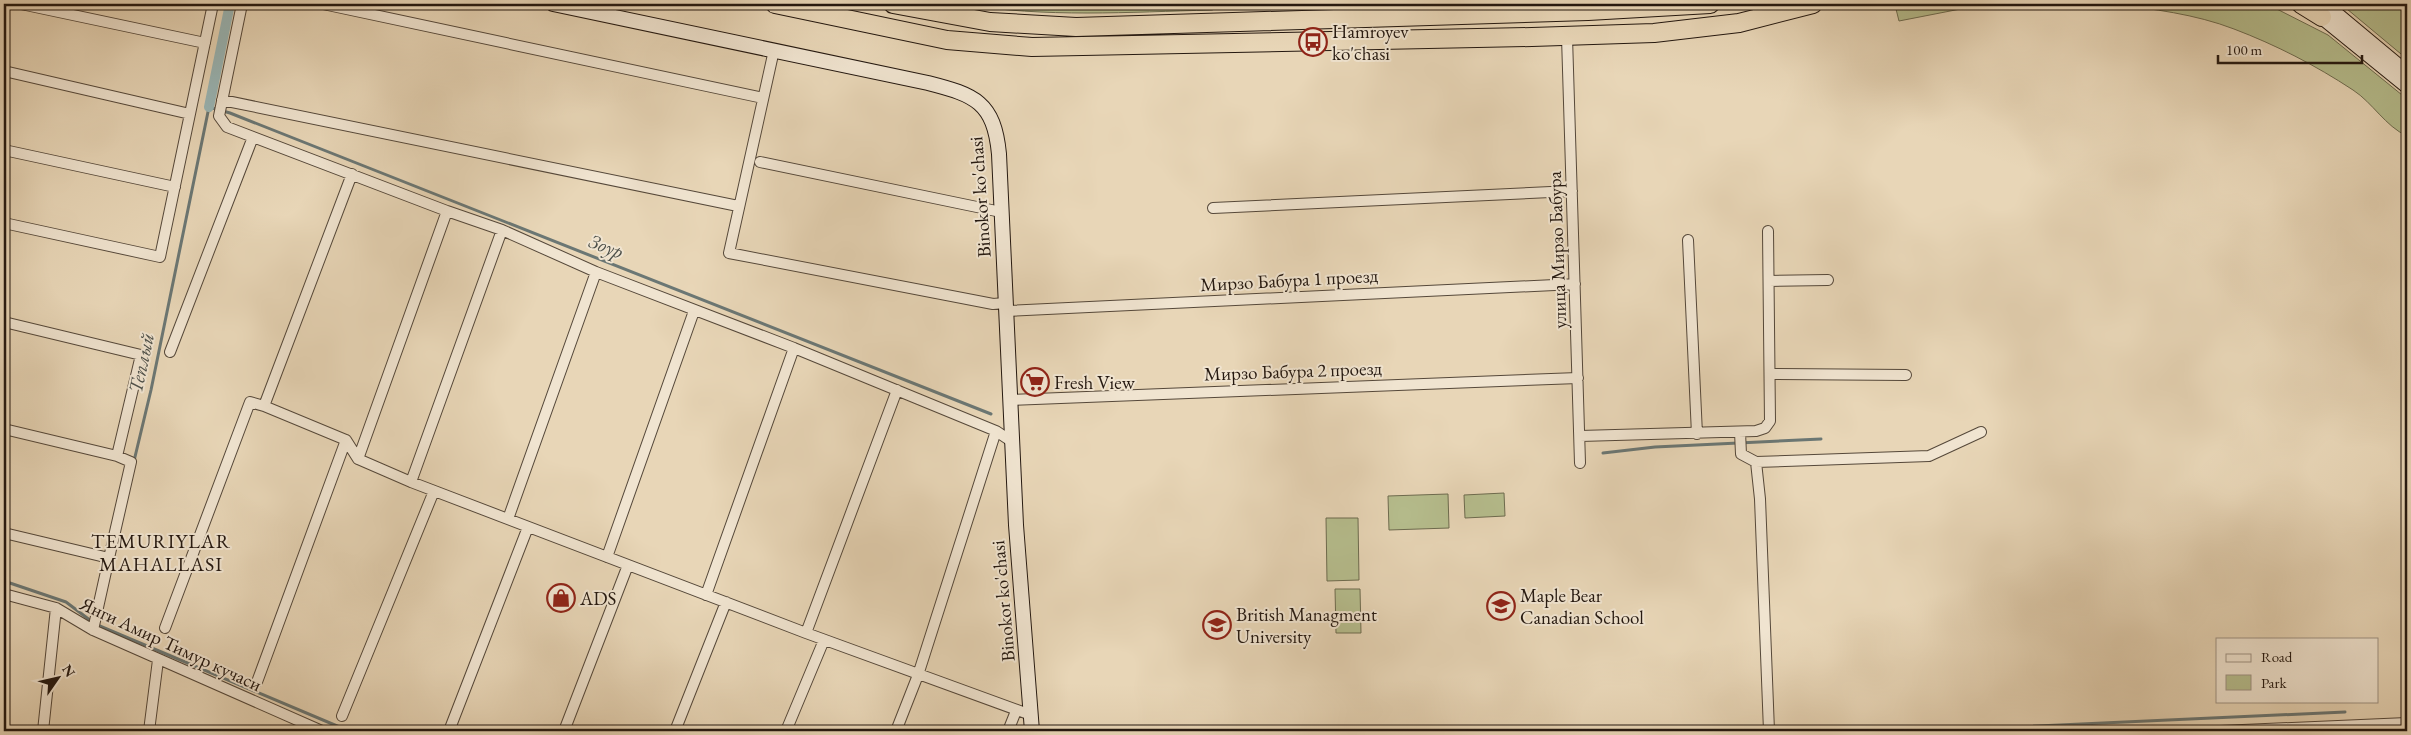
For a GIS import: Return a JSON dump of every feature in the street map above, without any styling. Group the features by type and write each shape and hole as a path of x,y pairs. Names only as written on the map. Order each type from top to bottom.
{"highway":[{"path":"775,4 947,40 1032,47 1567,37 1682,30 1739,23 1828,4"},
{"path":"893,4 990,22 1076,27 1554,8 1710,4"},
{"path":"1782,13 1813,4"},
{"path":"2301,4 2325,10"}],"main road":[{"name":"Binokor ko'chasi","path":"553,4 928,83 955,90 980,103 989,114 996,136 1002,212 1011,441 1032,731"},
{"path":"2325,10 2407,73"},
{"path":"2325,10 2407,86"}],"street":[{"path":"21,4 205,43"},
{"path":"4,222 160,257 213,4"},
{"path":"242,4 219,116 228,127 502,230 596,272 794,348 996,431 1011,441"},
{"path":"324,4 763,98"},
{"name":"улица Мирзо Бабура","path":"1567,37 1580,463"},
{"path":"222,100 738,206 774,50"},
{"path":"4,71 190,114"},
{"path":"170,352 253,137"},
{"path":"4,150 175,187"},
{"path":"760,162 1002,212"},
{"path":"264,406 352,174"},
{"path":"1213,208 1572,191"},
{"name":"Мирзо Бабура 1 проезд","path":"738,206 729,253 1005,307 1575,284"},
{"path":"358,459 448,211"},
{"path":"410,482 502,230"},
{"path":"1580,436 1740,432 1761,430 1770,421 1768,231"},
{"path":"1688,240 1697,434"},
{"path":"508,519 596,272"},
{"path":"1769,281 1828,280"},
{"path":"607,557 694,311"},
{"path":"4,322 141,355 117,456"},
{"path":"706,595 794,348"},
{"path":"1770,374 1906,375"},
{"name":"Мирзо Бабура 2 проезд","path":"1009,400 1578,378"},
{"path":"806,633 897,390"},
{"path":"165,628 250,402 346,440 358,459 410,482 824,640 1031,715"},
{"path":"4,429 117,456 131,462 93,630"},
{"path":"896,731 918,675 996,431"},
{"path":"1740,432 1741,454 1756,462 1929,456 1981,432"},
{"path":"257,682 346,440"},
{"path":"1756,462 1760,500 1769,731"},
{"path":"342,716 434,491"},
{"path":"449,731 528,527"},
{"path":"4,533 109,558"},
{"path":"564,731 628,565"},
{"name":"Янги Амир Тимур кучаси","path":"4,594 56,608 93,630 322,731"},
{"path":"675,731 726,602"},
{"path":"43,731 56,608"},
{"path":"786,731 824,640"},
{"path":"149,731 158,660"},
{"path":"1008,731 1016,711"},
{"path":"2220,731 2407,723"}],"green space":[{"path":"962,4 1231,4 1212,10 1056,13"},
{"path":"1257,4 1381,4 1274,8"},
{"path":"1986,4 1899,21 1895,5"},
{"path":"2112,4 2267,4 2328,35 2407,99 2407,136 2399,132 2353,90 2310,64 2265,42 2204,19"},
{"path":"2341,4 2401,4 2407,16 2407,59"},
{"path":"1504,493 1505,516 1465,518 1464,495"},
{"path":"1448,494 1449,528 1389,530 1388,496"},
{"path":"1326,518 1358,518 1359,580 1327,581"},
{"path":"1335,589 1360,589 1361,633 1336,633"}],"waterway":[{"path":"209,107 230,4"},
{"name":"Зоур","path":"134,461 151,390 209,107 230,113 991,414"},
{"path":"1603,453 1655,447 1821,439"},
{"name":"Теплый","path":"4,581 66,602 95,624 349,731"},
{"path":"1928,731 2345,712"}],"place":[{"name":"Hamroyev ko'chasi","path":"1313,42"},
{"name":"Fresh View","path":"1035,382"},
{"name":"ADS","path":"561,598"},
{"name":"Maple Bear Canadian School","path":"1501,606"},
{"name":"British Managment University","path":"1217,625"}],"district":[{"name":"TEMURIYLAR MAHALLASI","path":"161,552"}]}
